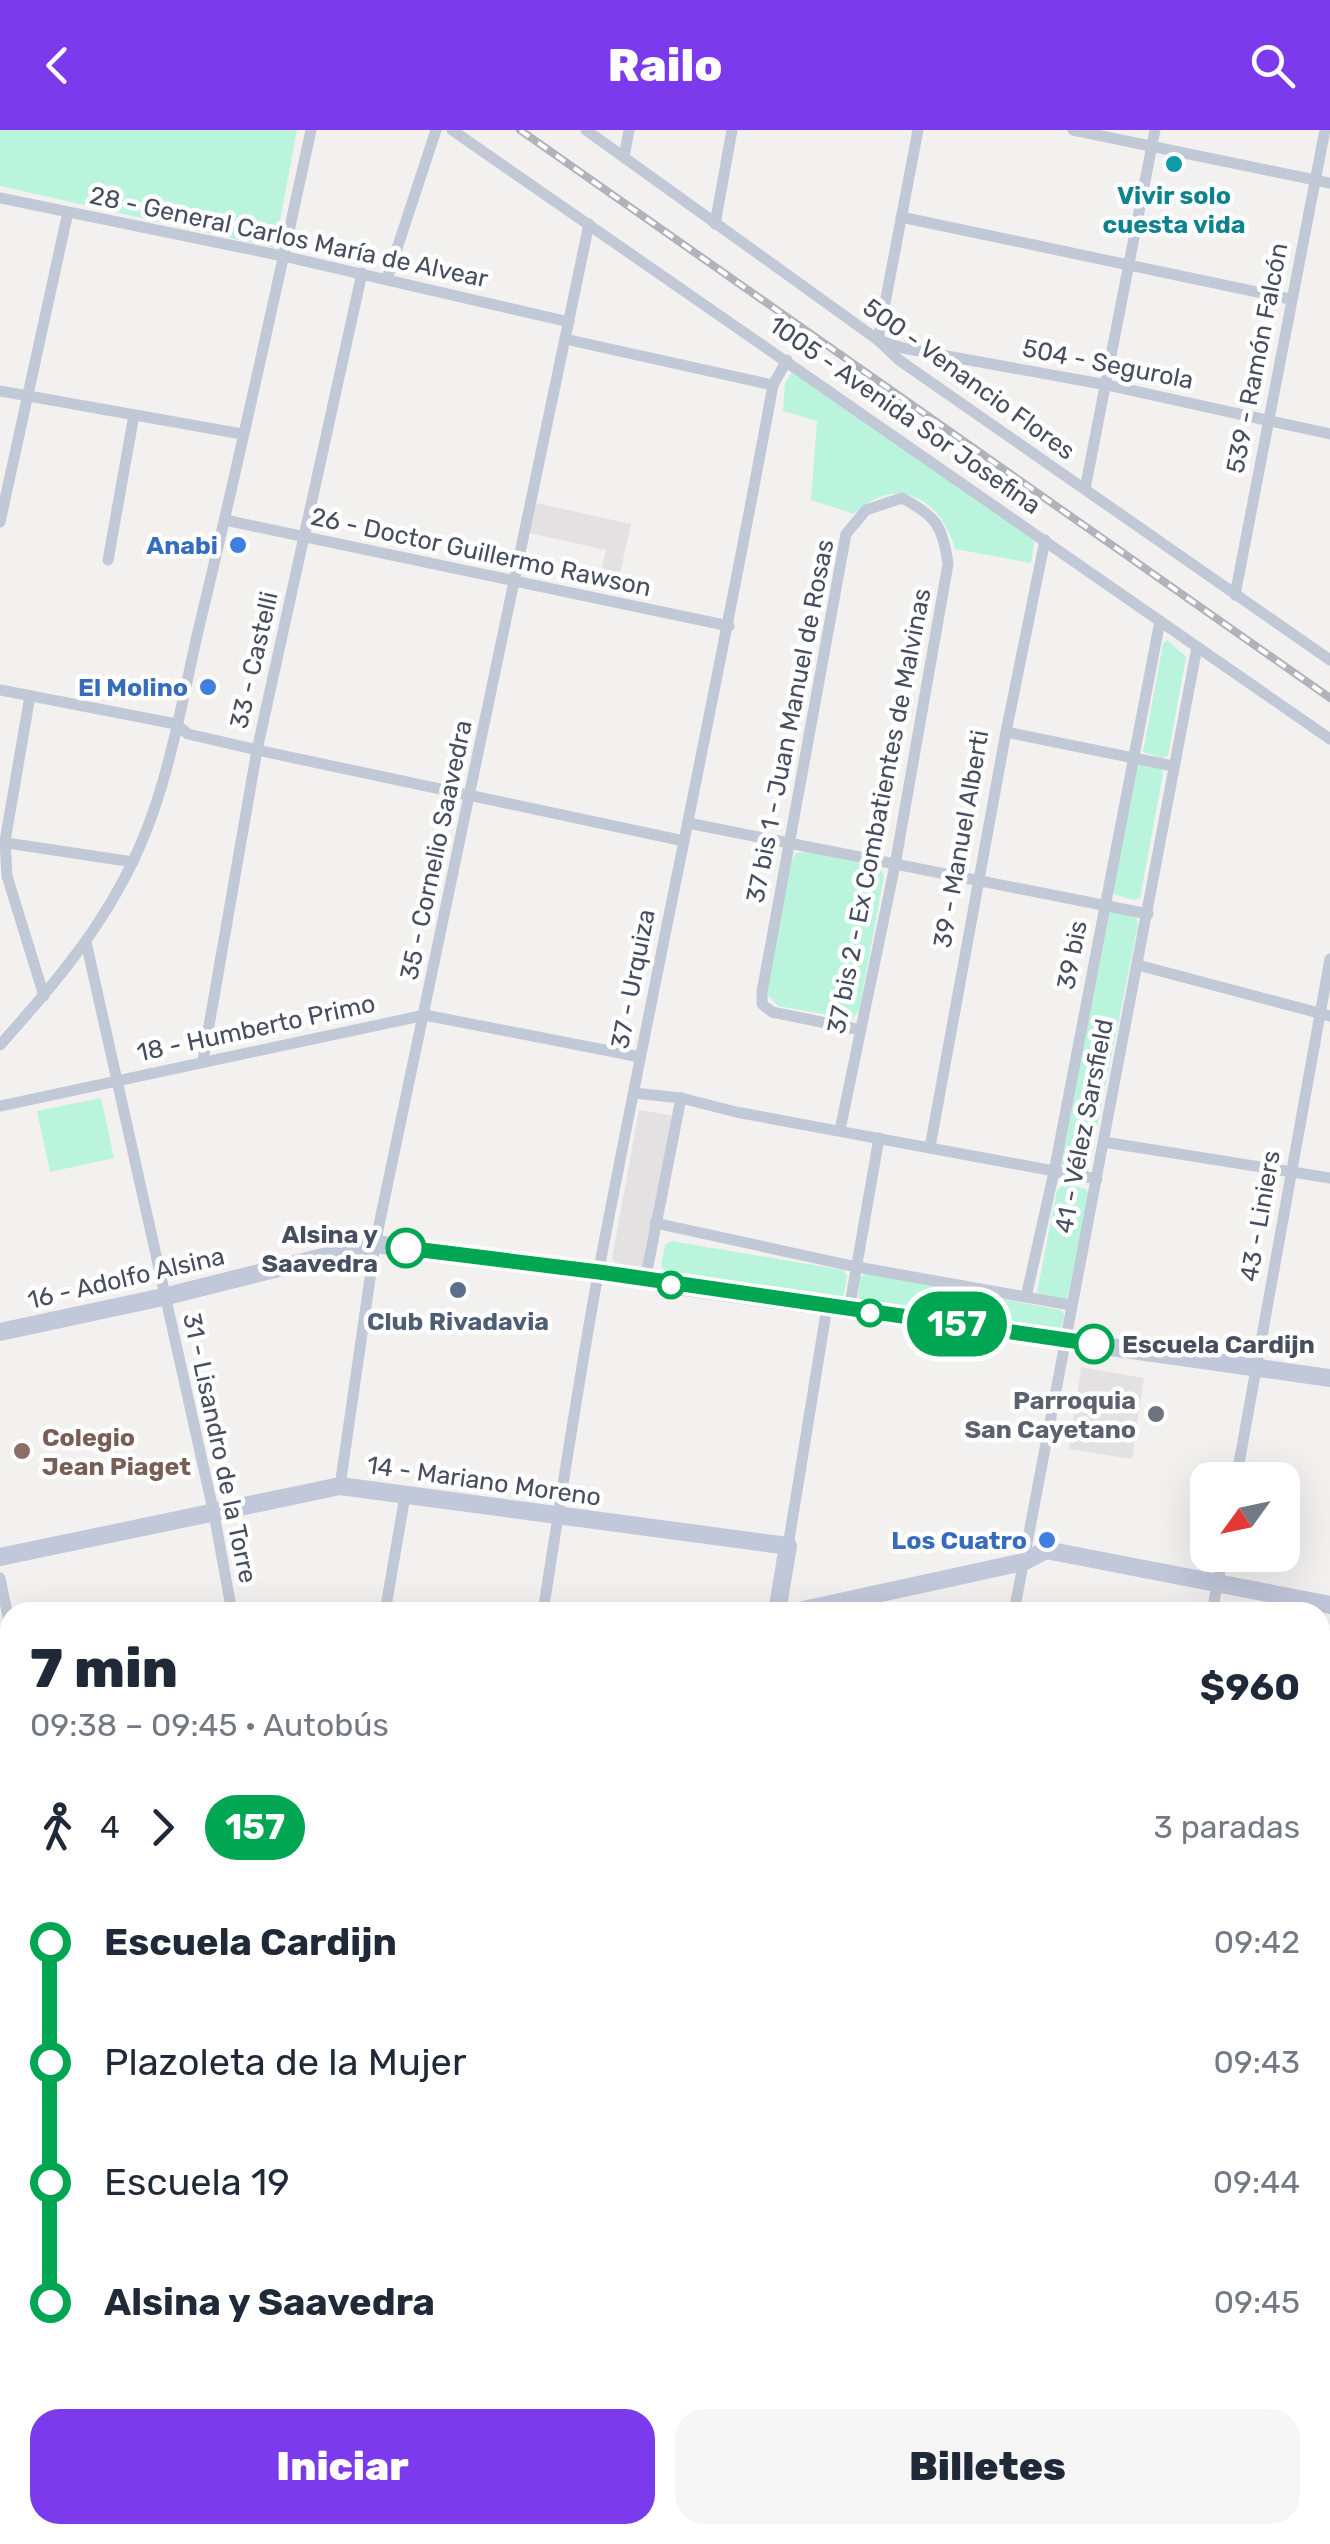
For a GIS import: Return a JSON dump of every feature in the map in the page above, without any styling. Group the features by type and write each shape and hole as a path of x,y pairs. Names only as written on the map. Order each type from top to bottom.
{"street":[{"path":"0,1046 44,996 113,902 133,862 158,793 225,520 311,130"},
{"path":"388,279 436,130"},
{"name":"1005 - Avenida Sor Josefina","path":"452,130 1330,739"},
{"name":"500 - Venancio Flores","path":"586,130 878,340 899,360 1330,660"},
{"path":"624,157 629,130"},
{"path":"715,224 732,130"},
{"path":"878,340 918,130"},
{"path":"1073,130 1330,183"},
{"path":"1084,489 1155,130"},
{"name":"539 - Ramón Falcón","path":"1235,595 1324,130"},
{"name":"28 - General Carlos María de Alvear","path":"0,198 284,256 569,322"},
{"path":"0,522 68,212"},
{"path":"901,217 1290,298"},
{"name":"35 - Cornelio Saavedra","path":"340,1486 374,1244 589,224"},
{"name":"33 - Castelli","path":"203,1060 257,750 362,273"},
{"path":"565,339 772,385"},
{"name":"504 - Segurola","path":"878,340 1330,434"},
{"name":"37 - Urquiza","path":"545,1602 599,1272 640,1057 728,626 772,385 787,360"},
{"path":"0,392 242,434"},
{"path":"108,560 134,415"},
{"name":"37 bis 1 - Juan Manuel de Rosas","path":"860,1030 772,1012 762,1004 846,534 866,510 888,500 902,498 920,508"},
{"name":"37 bis 2 - Ex Combatientes de Malvinas","path":"840,1130 895,865 948,564 942,532 920,508"},
{"name":"26 - Doctor Guillermo Rawson","path":"225,520 728,626"},
{"name":"39 - Manuel Alberti","path":"930,1147 1045,540"},
{"name":"39 bis","path":"1026,1297 1054,1172 1160,621"},
{"name":"41 - Vélez Sarsfield","path":"1016,1602 1197,647"},
{"path":"0,690 176,724 188,734 257,750 684,840"},
{"path":"30,696 3,841 7,876 44,996"},
{"path":"1006,732 1173,766"},
{"path":"688,823 1148,914"},
{"path":"3,841 133,862"},
{"name":"31 - Lisandro de la Torre","path":"86,942 230,1602"},
{"name":"43 - Liniers","path":"1239,1462 1291,1170 1325,1014 1330,960"},
{"path":"1138,964 1325,1014"},
{"name":"18 - Humberto Primo","path":"0,1106 425,1015 640,1057"},
{"path":"634,1093 681,1098 1097,1179"},
{"path":"645,1281 681,1098"},
{"path":"849,1310 879,1138"},
{"path":"1104,1142 1330,1178"},
{"path":"655,1223 858,1267 1071,1305"},
{"name":"16 - Adolfo Alsina","path":"0,1332 374,1244 599,1272 1330,1378"},
{"path":"778,1602 827,1306"},
{"name":"14 - Mariano Moreno","path":"0,1557 340,1486 788,1546"},
{"path":"387,1602 405,1496"},
{"path":"840,1602 1022,1562 1046,1550 1314,1602"},
{"path":"1214,1602 1219,1572"}],"shaded area":[{"path":"536,503 631,524 618,582 600,578 606,550 529,533"},
{"path":"639,1110 676,1116 643,1270 615,1264 612,1259"},
{"path":"1081,1367 1144,1378 1132,1459 1069,1449"}],"green space":[{"path":"0,130 297,130 275,248 0,186"},
{"path":"793,371 1035,538 1031,563 955,549 940,517 915,497 886,495 854,514 811,500 817,421 783,411 785,383"},
{"path":"1167,640 1186,657 1168,756 1162,758 1143,752 1163,644"},
{"path":"1135,763 1162,769 1163,774 1140,898 1134,900 1113,894"},
{"path":"796,853 879,867 884,876 859,1011 852,1019 778,1006 767,994 790,863"},
{"path":"1110,911 1136,916 1138,925 1088,1172 1060,1165"},
{"path":"101,1098 114,1158 50,1172 37,1111"},
{"path":"1064,1184 1086,1189 1089,1195 1067,1300 1037,1293 1057,1190"},
{"path":"671,1241 843,1270 847,1276 843,1299 836,1302 665,1272 661,1265 665,1245"},
{"path":"866,1273 1061,1310 1065,1316 1061,1327 1055,1329 861,1304 859,1279"}],"railway":[{"path":"520,130 1330,698"}],"bus line":[{"name":"157","path":"406,1248 1094,1344"}],"place":[{"name":"Vivir solo cuesta vida","path":"1174,164"},
{"name":"Anabi","path":"238,545"},
{"name":"El Molino","path":"208,687"},
{"name":"Alsina y Saavedra","path":"406,1248"},
{"name":"Club Rivadavia","path":"458,1290"},
{"name":"Escuela Cardijn","path":"1094,1344"},
{"name":"Parroquia San Cayetano","path":"1156,1414"},
{"name":"Colegio Jean Piaget","path":"22,1451"},
{"name":"Los Cuatro","path":"1047,1540"}]}
